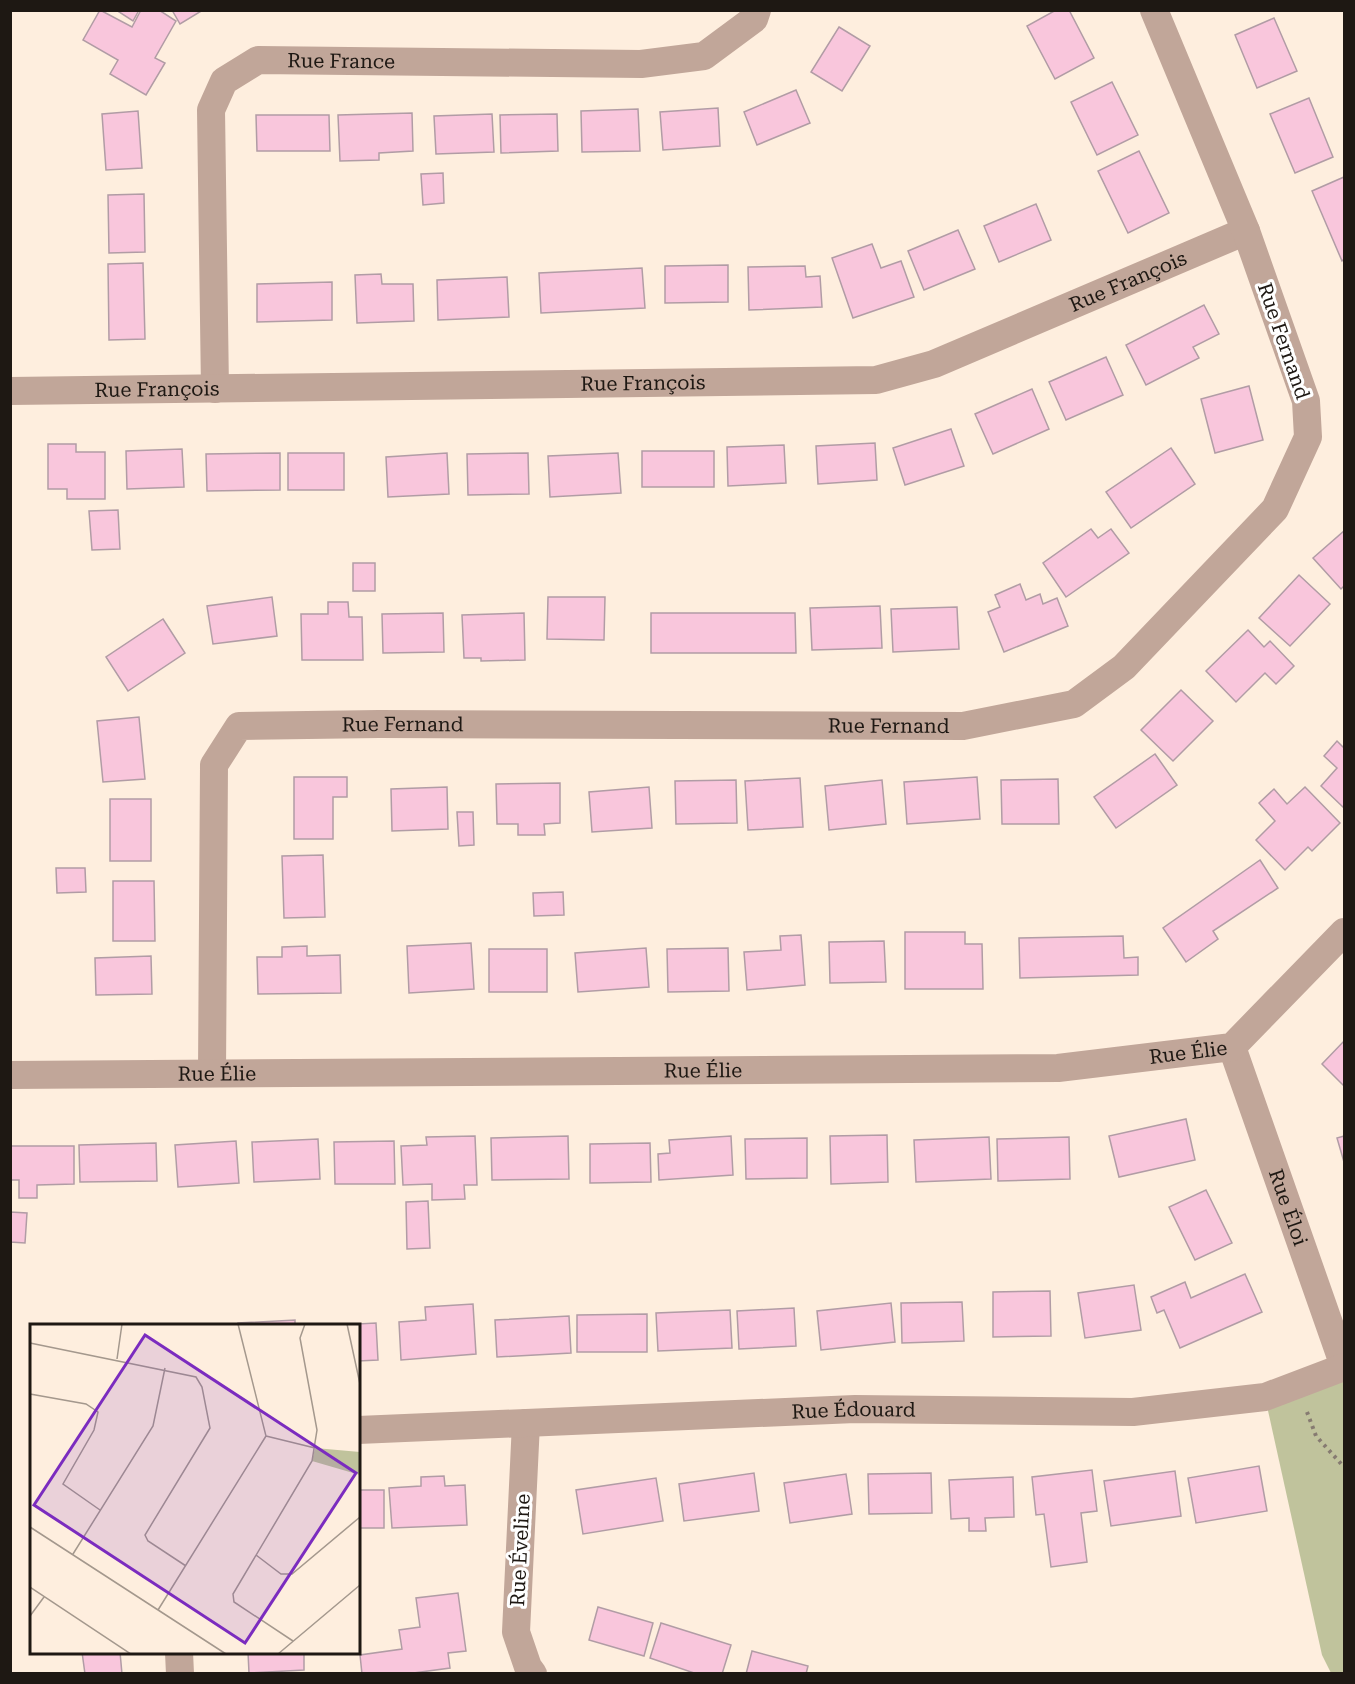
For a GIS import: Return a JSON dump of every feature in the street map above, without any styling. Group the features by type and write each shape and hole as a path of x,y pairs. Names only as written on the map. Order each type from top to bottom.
{"street":[{"name":"Rue France","path":"215,389 211,110 224,81 258,60 641,64 704,56 754,19 757,10"},
{"name":"Rue Fernand","path":"212,1073 214,765 239,726 403,724 963,726 1074,704 1124,667 1275,509 1308,437 1306,401 1246,231 1154,10"},
{"name":"Rue François","path":"10,392 876,380 934,364 1246,231"},
{"name":"Rue Élie","path":"10,1076 1058,1068 1232,1047 1344,932"},
{"name":"Rue Éloi","path":"1232,1047 1344,1367"},
{"name":"Rue Édouard","path":"360,1430 855,1409 1133,1412 1265,1397 1344,1367"},
{"name":"Rue Éveline","path":"526,1423 516,1632 528,1667 533,1674"},
{"path":"179,1654 180,1674"}],"path":[{"path":"1298,1384 1316,1436 1344,1467"}],"green space":[{"path":"1344,1367 1344,1673 1331,1673 1322,1655 1265,1397"}],"building":[{"path":"100,10 132,27 141,10 159,10 176,21 155,58 165,63 146,95 110,74 118,60 83,40"},
{"path":"116,10 139,10 133,21"},
{"path":"172,10 203,10 180,24"},
{"path":"1056,10 1069,10 1094,58 1055,79 1027,26"},
{"path":"1274,18 1297,71 1257,88 1235,35"},
{"path":"839,27 870,46 842,91 811,72"},
{"path":"1112,82 1138,135 1097,155 1071,102"},
{"path":"796,90 810,123 757,145 744,112"},
{"path":"1309,98 1333,157 1295,173 1270,114"},
{"path":"718,108 720,146 663,150 660,112"},
{"path":"638,109 640,151 582,152 581,111"},
{"path":"138,111 142,168 106,170 102,114"},
{"path":"412,113 413,151 379,153 379,160 340,161 338,115"},
{"path":"492,114 494,152 436,154 434,116"},
{"path":"557,114 558,151 501,153 500,115"},
{"path":"256,115 329,115 330,151 257,151"},
{"path":"1139,151 1169,213 1128,233 1098,171"},
{"path":"443,173 444,203 423,205 421,174"},
{"path":"1344,177 1344,259 1342,261 1312,191"},
{"path":"144,194 145,252 109,253 108,195"},
{"path":"1036,204 1051,240 999,262 984,226"},
{"path":"958,230 975,269 924,290 908,251"},
{"path":"872,244 881,268 901,261 914,297 853,318 832,258"},
{"path":"143,263 145,339 109,340 108,264"},
{"path":"728,265 728,302 665,303 665,266"},
{"path":"805,266 806,277 820,276 822,307 749,310 748,267"},
{"path":"642,268 645,308 541,313 539,273"},
{"path":"381,274 382,284 413,284 414,321 357,323 355,275"},
{"path":"507,277 509,317 438,320 437,280"},
{"path":"332,282 332,320 257,322 257,284"},
{"path":"1204,305 1219,334 1193,347 1199,358 1146,385 1126,345"},
{"path":"1106,357 1123,395 1066,420 1049,382"},
{"path":"1249,386 1263,440 1215,453 1201,399"},
{"path":"1032,389 1049,429 993,454 975,414"},
{"path":"951,429 964,466 905,485 893,448"},
{"path":"875,443 877,480 818,484 816,446"},
{"path":"48,444 76,444 76,452 105,452 105,499 67,499 67,489 48,489"},
{"path":"784,445 786,483 728,486 727,447"},
{"path":"1171,448 1195,484 1131,528 1106,492"},
{"path":"182,449 184,487 127,489 126,451"},
{"path":"642,451 714,451 714,487 642,487"},
{"path":"280,453 280,490 207,491 206,454"},
{"path":"288,453 344,453 344,490 288,490"},
{"path":"447,453 449,494 388,497 386,457"},
{"path":"528,453 529,494 468,495 467,454"},
{"path":"618,453 621,493 550,497 548,456"},
{"path":"118,510 120,549 92,550 89,511"},
{"path":"1091,529 1098,538 1111,529 1129,553 1066,597 1043,563"},
{"path":"1344,531 1344,586 1341,589 1313,558"},
{"path":"353,563 375,563 375,591 353,591"},
{"path":"1299,575 1330,604 1290,646 1259,618"},
{"path":"1020,584 1026,600 1040,594 1043,604 1057,598 1068,626 1004,652 988,612 1000,607 995,595"},
{"path":"272,597 277,636 213,644 207,606"},
{"path":"548,597 605,597 604,640 547,639"},
{"path":"328,602 348,602 349,617 362,617 363,660 302,660 301,614 328,614"},
{"path":"880,606 882,648 812,650 810,608"},
{"path":"957,607 959,649 893,652 891,609"},
{"path":"443,613 444,652 383,653 382,614"},
{"path":"524,613 525,660 481,661 481,658 464,658 462,615"},
{"path":"651,613 795,613 796,653 651,653"},
{"path":"163,619 185,653 128,691 106,657"},
{"path":"1248,630 1264,647 1270,641 1294,666 1276,684 1265,673 1236,702 1206,671"},
{"path":"1181,690 1213,721 1173,761 1141,730"},
{"path":"139,717 145,779 103,782 97,721"},
{"path":"1337,741 1344,748 1344,808 1321,786 1337,768 1324,756"},
{"path":"1155,754 1177,785 1116,828 1094,797"},
{"path":"294,777 347,777 347,797 333,797 333,839 294,839"},
{"path":"977,777 980,819 907,824 904,782"},
{"path":"800,778 803,827 748,830 745,781"},
{"path":"1058,779 1059,824 1002,824 1001,780"},
{"path":"736,780 737,823 676,824 675,781"},
{"path":"882,780 886,824 829,830 825,786"},
{"path":"560,783 560,823 544,824 545,835 518,835 518,824 497,824 496,784"},
{"path":"447,787 448,829 392,831 391,789"},
{"path":"649,787 652,828 592,832 589,792"},
{"path":"1305,787 1340,823 1312,851 1308,847 1285,870 1256,840 1275,821 1259,803 1274,789 1287,804"},
{"path":"110,799 151,799 151,861 110,861"},
{"path":"457,812 473,812 474,845 459,846"},
{"path":"323,855 325,917 284,918 282,856"},
{"path":"1260,860 1278,888 1213,931 1218,939 1186,962 1163,928"},
{"path":"56,868 85,868 86,892 57,893"},
{"path":"113,881 154,881 155,941 113,941"},
{"path":"563,892 564,915 534,916 533,893"},
{"path":"905,932 965,932 965,944 982,944 983,989 905,989"},
{"path":"801,935 805,985 747,990 744,952 781,950 780,936"},
{"path":"1123,936 1124,958 1138,957 1138,975 1020,978 1019,938"},
{"path":"884,941 886,982 830,983 829,942"},
{"path":"471,943 474,989 409,993 407,946"},
{"path":"307,946 307,956 340,955 341,993 258,994 257,957 282,957 282,947"},
{"path":"646,948 649,987 578,992 575,953"},
{"path":"728,948 729,991 668,992 667,949"},
{"path":"489,949 547,949 547,992 489,992"},
{"path":"151,956 152,994 96,995 95,958"},
{"path":"1344,1041 1344,1086 1322,1064"},
{"path":"1186,1119 1195,1160 1119,1177 1109,1136"},
{"path":"887,1135 888,1182 831,1184 830,1136"},
{"path":"475,1136 477,1185 464,1185 465,1199 432,1200 432,1184 403,1185 401,1146 427,1145 426,1137"},
{"path":"568,1136 569,1179 492,1180 491,1138"},
{"path":"731,1136 733,1175 659,1180 658,1154 670,1153 669,1140"},
{"path":"1344,1136 1344,1162 1337,1138"},
{"path":"989,1137 991,1179 916,1182 914,1140"},
{"path":"1069,1137 1070,1179 998,1181 997,1139"},
{"path":"807,1138 807,1178 746,1179 745,1139"},
{"path":"318,1139 320,1179 254,1182 252,1142"},
{"path":"236,1141 239,1183 178,1187 175,1145"},
{"path":"394,1141 395,1184 335,1184 334,1142"},
{"path":"156,1143 157,1181 80,1182 79,1145"},
{"path":"650,1143 651,1182 590,1183 590,1144"},
{"path":"10,1146 74,1146 74,1184 37,1185 37,1198 19,1198 19,1180 10,1180"},
{"path":"1206,1190 1232,1243 1195,1260 1169,1207"},
{"path":"428,1201 430,1248 407,1249 406,1202"},
{"path":"10,1212 27,1213 25,1243 10,1242"},
{"path":"1245,1274 1262,1312 1180,1348 1164,1310 1157,1313 1151,1297 1185,1282 1191,1298"},
{"path":"1134,1285 1141,1330 1085,1338 1078,1293"},
{"path":"1050,1291 1051,1336 993,1337 993,1292"},
{"path":"962,1302 964,1341 902,1343 901,1303"},
{"path":"891,1303 895,1342 821,1350 817,1311"},
{"path":"473,1304 476,1354 401,1360 399,1322 426,1320 425,1307"},
{"path":"794,1308 796,1346 739,1349 737,1311"},
{"path":"730,1310 732,1348 658,1351 656,1313"},
{"path":"647,1314 647,1352 577,1352 577,1315"},
{"path":"569,1316 571,1353 497,1357 495,1320"},
{"path":"295,1320 295,1324 238,1323"},
{"path":"376,1323 378,1360 360,1361 360,1324 357,1324"},
{"path":"1259,1466 1267,1511 1196,1523 1188,1478"},
{"path":"1092,1470 1097,1511 1081,1513 1087,1562 1051,1567 1044,1514 1036,1515 1032,1477"},
{"path":"1175,1471 1181,1516 1111,1526 1104,1481"},
{"path":"754,1473 759,1511 684,1521 679,1484"},
{"path":"931,1473 932,1513 869,1514 868,1474"},
{"path":"846,1474 852,1514 790,1523 784,1483"},
{"path":"444,1476 445,1486 465,1485 467,1525 392,1528 389,1488 421,1486 421,1477"},
{"path":"1013,1477 1014,1517 985,1518 986,1531 969,1531 969,1518 951,1519 949,1480"},
{"path":"656,1478 663,1521 583,1534 576,1490"},
{"path":"360,1490 384,1490 384,1528 360,1528"},
{"path":"458,1593 466,1651 448,1653 450,1668 406,1674 362,1674 360,1655 402,1649 399,1630 420,1627 416,1598"},
{"path":"598,1607 653,1623 644,1656 589,1640"},
{"path":"661,1623 731,1645 722,1674 697,1674 650,1658"},
{"path":"752,1651 808,1666 806,1674 746,1674"},
{"path":"82,1654 120,1654 122,1674 85,1674"},
{"path":"248,1654 304,1654 304,1670 249,1673"}]}
